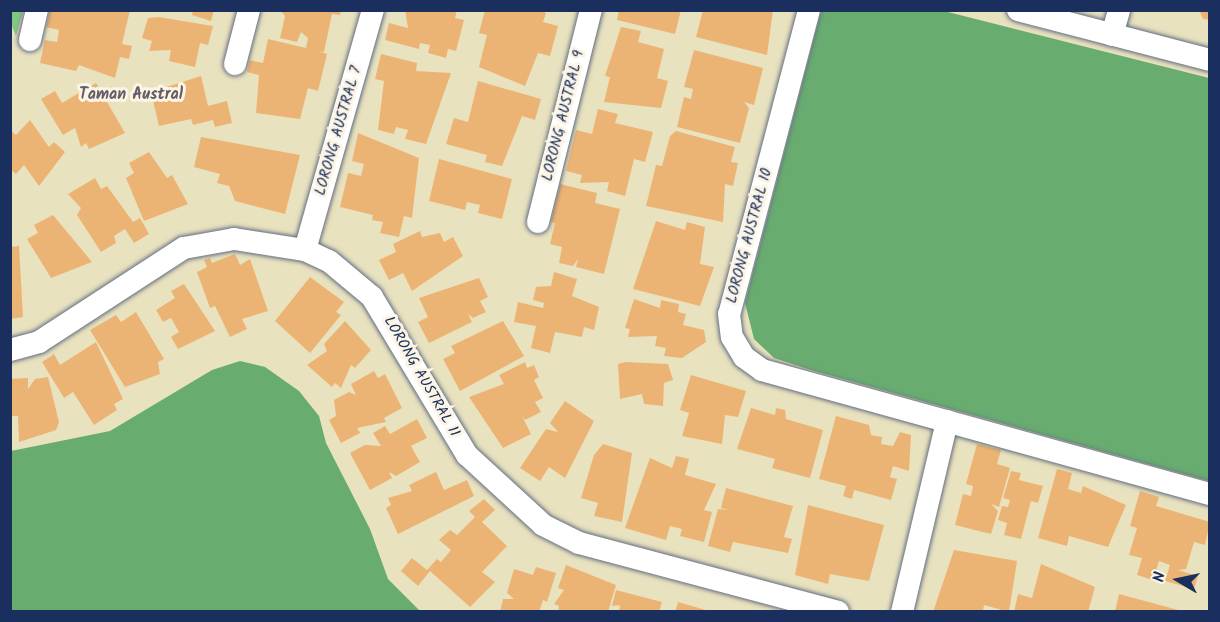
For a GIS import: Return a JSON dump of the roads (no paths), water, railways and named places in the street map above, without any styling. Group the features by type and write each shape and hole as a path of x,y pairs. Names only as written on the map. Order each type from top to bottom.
{"street":[{"path":"30,40 37,10"},
{"path":"235,64 249,10"},
{"name":"LORONG AUSTRAL 7","path":"305,250 373,10"},
{"name":"LORONG AUSTRAL 9","path":"538,222 591,10"},
{"name":"LORONG AUSTRAL 10","path":"809,10 729,314 732,337 744,357 762,370 1209,494"},
{"path":"1018,10 1209,60"},
{"path":"1112,35 1119,10"},
{"name":"LORONG AUSTRAL 11","path":"10,350 47,338 184,248 234,239 305,250 329,261 372,297 467,455 543,525 579,543 838,612"},
{"path":"902,612 947,421"}],"district":[{"name":"Taman Austral","path":"131,95"}]}
